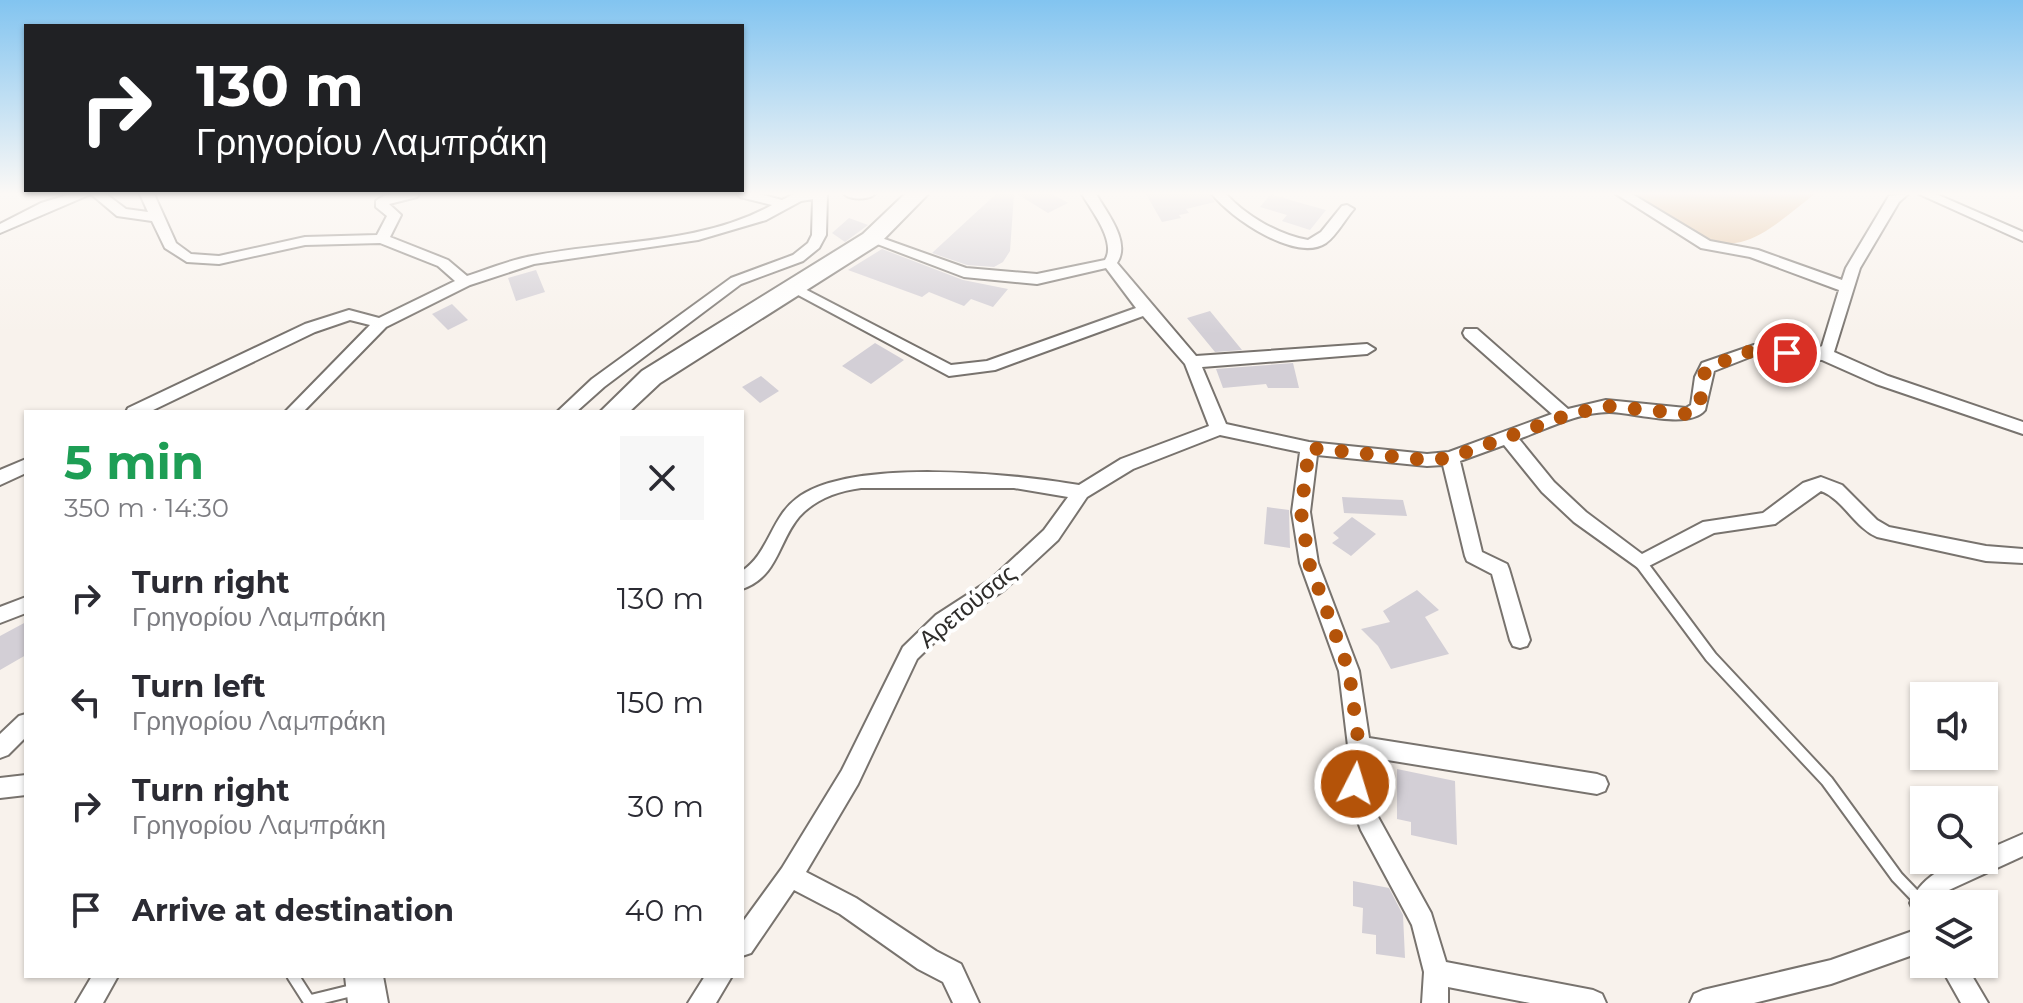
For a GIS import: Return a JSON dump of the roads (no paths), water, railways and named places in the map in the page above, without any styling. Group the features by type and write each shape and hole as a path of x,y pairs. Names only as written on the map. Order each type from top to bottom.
{"main road":[{"path":"615,410 651,377 868,241"}],"street":[{"path":"168,241 187,258 219,260 312,241"},
{"path":"387,241 443,263 465,282"},
{"path":"295,410 381,323 465,282 532,260 666,241"},
{"path":"567,410 598,383 736,281 798,258 816,241"},
{"path":"876,241 964,272 1037,279 1110,263 1116,254 1114,241"},
{"path":"1291,241 1299,245 1319,241"},
{"path":"1697,241 1753,253 1846,287"},
{"path":"1824,354 1829,348 1853,268 1869,241"},
{"path":"1110,263 1192,362 1219,429 1309,448 1427,460 1450,458 1565,416 1621,405 1687,414 1697,410 1708,367 1754,350 1814,356 1824,354 1882,380 2023,428"},
{"path":"794,289 949,371 989,366 1146,310"},
{"path":"138,410 310,328 349,315 381,323"},
{"path":"1471,333 1565,416"},
{"path":"1192,362 1367,349"},
{"name":"Αρετούσας","path":"744,941 790,876 850,777 910,653 943,621 997,585 1040,545 1081,492 1127,464 1219,429"},
{"path":"1509,439 1548,487 1591,526 1641,563 1709,527 1722,523 1760,522 1774,517 1814,486 1825,484 1836,489 1865,522 1888,534 2000,557 2023,556"},
{"path":"1309,448 1301,512 1309,563 1349,671 1359,746 1355,784 1369,822 1423,921 1436,972 1435,1003"},
{"path":"1450,458 1474,556 1500,569 1520,640"},
{"path":"0,478 24,466"},
{"path":"744,580 768,562 793,512 839,485 861,481 1014,481 1081,492"},
{"path":"0,615 24,606"},
{"path":"0,748 24,725"},
{"path":"1359,746 1597,784"},
{"path":"0,788 24,785"},
{"path":"1935,890 1941,882 2023,845"},
{"path":"790,876 848,906 927,960 952,973 966,1003"},
{"path":"1703,1003 1831,972 1910,944"},
{"path":"1436,972 1593,1003"},
{"path":"89,1003 105,978"},
{"path":"701,1003 719,978"},
{"path":"1960,978 1975,1003"}],"lane":[{"path":"1641,563 1711,657 1827,781 1910,892"},
{"path":"294,978 309,1001 366,989"}]}
